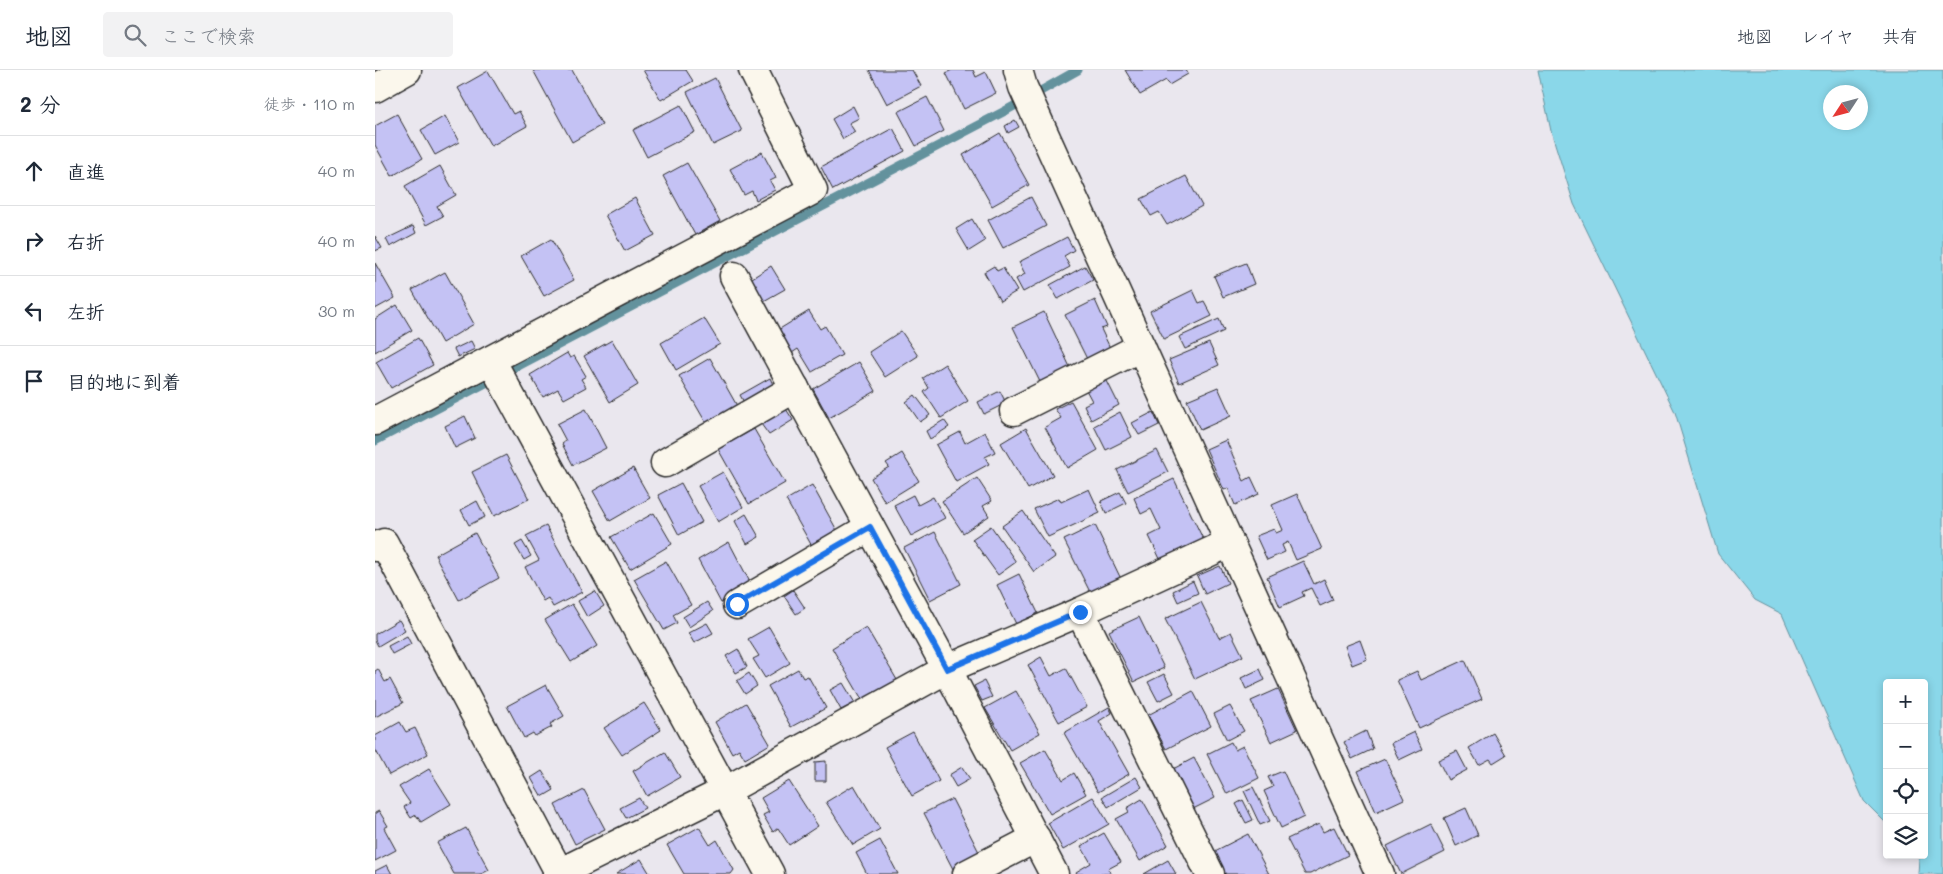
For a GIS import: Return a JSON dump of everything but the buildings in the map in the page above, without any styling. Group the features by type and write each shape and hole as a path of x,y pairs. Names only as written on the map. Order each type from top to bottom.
{"street":[{"path":"375,88 407,70"},
{"path":"375,421 497,371 813,190 753,70"},
{"path":"1020,78 1380,874"},
{"path":"734,276 947,669 1054,874"},
{"path":"1014,411 1141,348"},
{"path":"497,371 769,874"},
{"path":"665,462 795,388"},
{"path":"737,604 870,527"},
{"path":"375,547 384,542 559,874 725,790 947,669 1080,612 1229,543"},
{"path":"1080,612 1210,874"},
{"path":"967,874 1036,838"}],"water":[{"path":"1538,70 1943,70 1943,874 1918,874 1919,859 1928,859 1928,679 1883,679 1883,820 1864,801 1782,614 1755,600 1718,554 1675,412 1574,204 1551,131"}],"waterway":[{"path":"375,441 1005,111 1078,70"}],"route":[{"path":"737,604 870,527 947,669 1080,612"}]}
